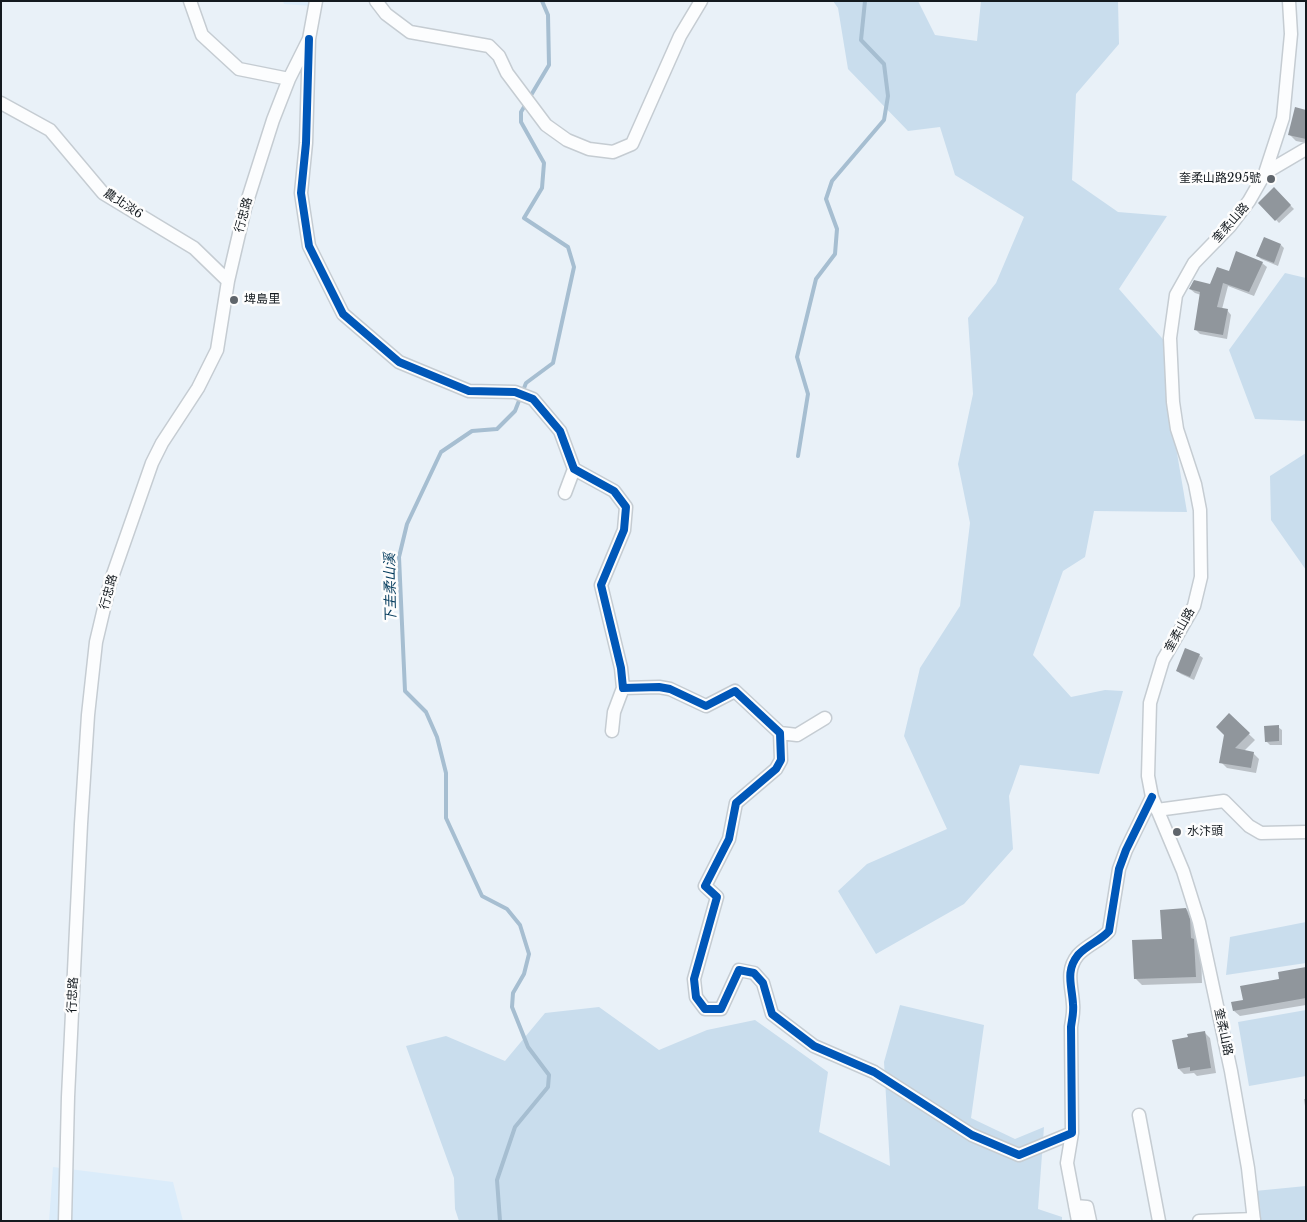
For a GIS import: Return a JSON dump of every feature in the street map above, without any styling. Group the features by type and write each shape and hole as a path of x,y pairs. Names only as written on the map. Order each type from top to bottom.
{"street":[{"path":"190,1 202,36 240,69 289,78"},
{"name":"行忠路","path":"64,1221 82,814 88,715 96,642 110,582 152,463 162,443 198,388 217,350 228,281 245,208 273,120 289,78 310,39 316,1"},
{"path":"376,1 386,14 410,32 489,46 499,56 508,73 546,126 567,140 589,149 613,152 632,144 680,36 701,1"},
{"name":"奎柔山路","path":"1254,1220 1248,1168 1231,1070 1199,922 1183,871 1152,797 1148,776 1150,703 1163,660 1194,606 1201,577 1200,510 1195,484 1177,429 1173,402 1170,338 1176,296 1194,263 1230,226 1249,202 1265,173 1282,118 1291,34 1289,1"},
{"path":"310,39 306,143 301,193 309,246 343,314 399,362 469,391 514,392 533,399 560,431 574,469 614,491 626,506 624,530 601,586 623,688 614,712 612,731"},
{"name":"農北淡6","path":"2,106 50,130 102,193 194,248 228,281"},
{"path":"1265,173 1306,149"},
{"path":"564,493 574,469"},
{"path":"623,688 659,687 670,689 706,706 735,691 780,732 797,735 825,718"},
{"path":"780,732 781,760 776,769 736,803 729,839 705,886 717,897 694,980 696,997 705,1008 721,1009 739,970 754,973 763,983 772,1014 814,1046 874,1072 972,1135 1019,1155 1072,1133"},
{"path":"1078,1221 1066,1163 1072,1133 1071,1027 1074,1010 1069,976 1074,962 1084,949 1109,931 1120,869 1126,850 1152,797"},
{"path":"1157,810 1224,801 1249,826 1261,833 1306,832"},
{"path":"1139,1114 1158,1221"},
{"path":"1075,1206 1087,1207 1090,1221"},
{"path":"1199,1221 1254,1220"}],"shaded area":[{"path":"283,1 314,1 312,6 284,4"},
{"path":"833,1 918,1 935,35 977,41 981,1 1118,1 1119,44 1076,94 1072,180 1118,212 1167,216 1119,289 1168,345 1169,406 1187,512 1094,511 1085,557 1063,571 1033,655 1071,697 1105,690 1123,691 1099,774 1020,765 1009,796 1013,849 964,904 876,954 838,891 867,864 947,829 904,736 920,668 960,606 970,523 958,464 973,394 968,318 996,283 1024,217 955,175 940,127 908,131 848,69 838,8"},
{"path":"1285,273 1306,278 1306,421 1255,419 1229,350"},
{"path":"1306,453 1306,570 1271,520 1270,476"},
{"path":"1306,922 1306,963 1226,975 1230,937"},
{"path":"900,1005 984,1025 971,1118 1015,1139 1044,1127 1038,1209 1062,1217 1062,1221 459,1221 455,1209 454,1178 406,1046 446,1036 505,1061 545,1013 599,1007 659,1050 707,1030 755,1020 828,1072 819,1132 890,1166 884,1062"},
{"path":"1306,1010 1306,1076 1249,1086 1238,1022"},
{"path":"53,1167 173,1182 183,1221 49,1221"},
{"path":"1306,1186 1306,1221 1257,1221 1255,1191"}],"building":[{"path":"1295,107 1306,110 1306,139 1288,135"},
{"path":"1274,187 1291,205 1275,221 1258,203"},
{"path":"1264,237 1281,244 1274,263 1256,256"},
{"path":"1236,251 1263,262 1249,292 1223,283 1217,307 1228,309 1223,335 1194,330 1200,292 1189,289 1194,280 1210,284 1217,267 1229,271"},
{"path":"1185,648 1200,654 1190,677 1176,671"},
{"path":"1229,713 1250,733 1235,748 1254,752 1251,768 1219,763 1224,735 1216,727"},
{"path":"1279,725 1279,741 1265,742 1264,726"},
{"path":"1186,908 1190,919 1191,938 1194,939 1196,977 1134,979 1132,940 1162,939 1160,910"},
{"path":"1306,967 1306,998 1233,1011 1231,1002 1243,1000 1240,986 1279,979 1278,972"},
{"path":"1205,1031 1211,1068 1190,1071 1190,1067 1178,1069 1172,1040 1188,1037 1187,1034"}],"waterway":[{"name":"下圭柔山溪","path":"500,1221 497,1180 515,1127 548,1087 549,1075 528,1047 512,1007 513,993 524,974 529,954 520,925 507,909 482,896 446,818 446,773 437,737 426,712 405,691 399,557 407,524 441,452 472,431 497,429 515,411 526,383 553,363 574,267 568,247 524,218 542,188 544,163 521,122 521,112 549,65 548,15 542,1"},
{"path":"798,456 808,394 797,357 816,279 835,254 837,229 826,199 832,181 884,120 888,96 884,64 861,40 865,1"}],"cycle path":[{"path":"309,39 306,143 301,193 309,246 343,314 399,362 469,391 515,392 533,399 560,431 574,469 614,491 626,507 624,530 601,585 621,668 623,688 659,687 670,689 706,706 735,691 780,733 781,760 776,769 736,803 729,839 705,886 717,897 694,979 696,997 705,1009 721,1009 739,970 754,973 763,983 772,1014 814,1046 874,1072 972,1135 1019,1155 1072,1133 1071,1027 1073,1010 1070,973 1078,955 1109,931 1119,869 1126,850 1152,797"}],"place":[{"name":"奎柔山路295號","path":"1271,179"},
{"name":"埤島里","path":"234,300"},
{"name":"水汴頭","path":"1177,832"}]}
